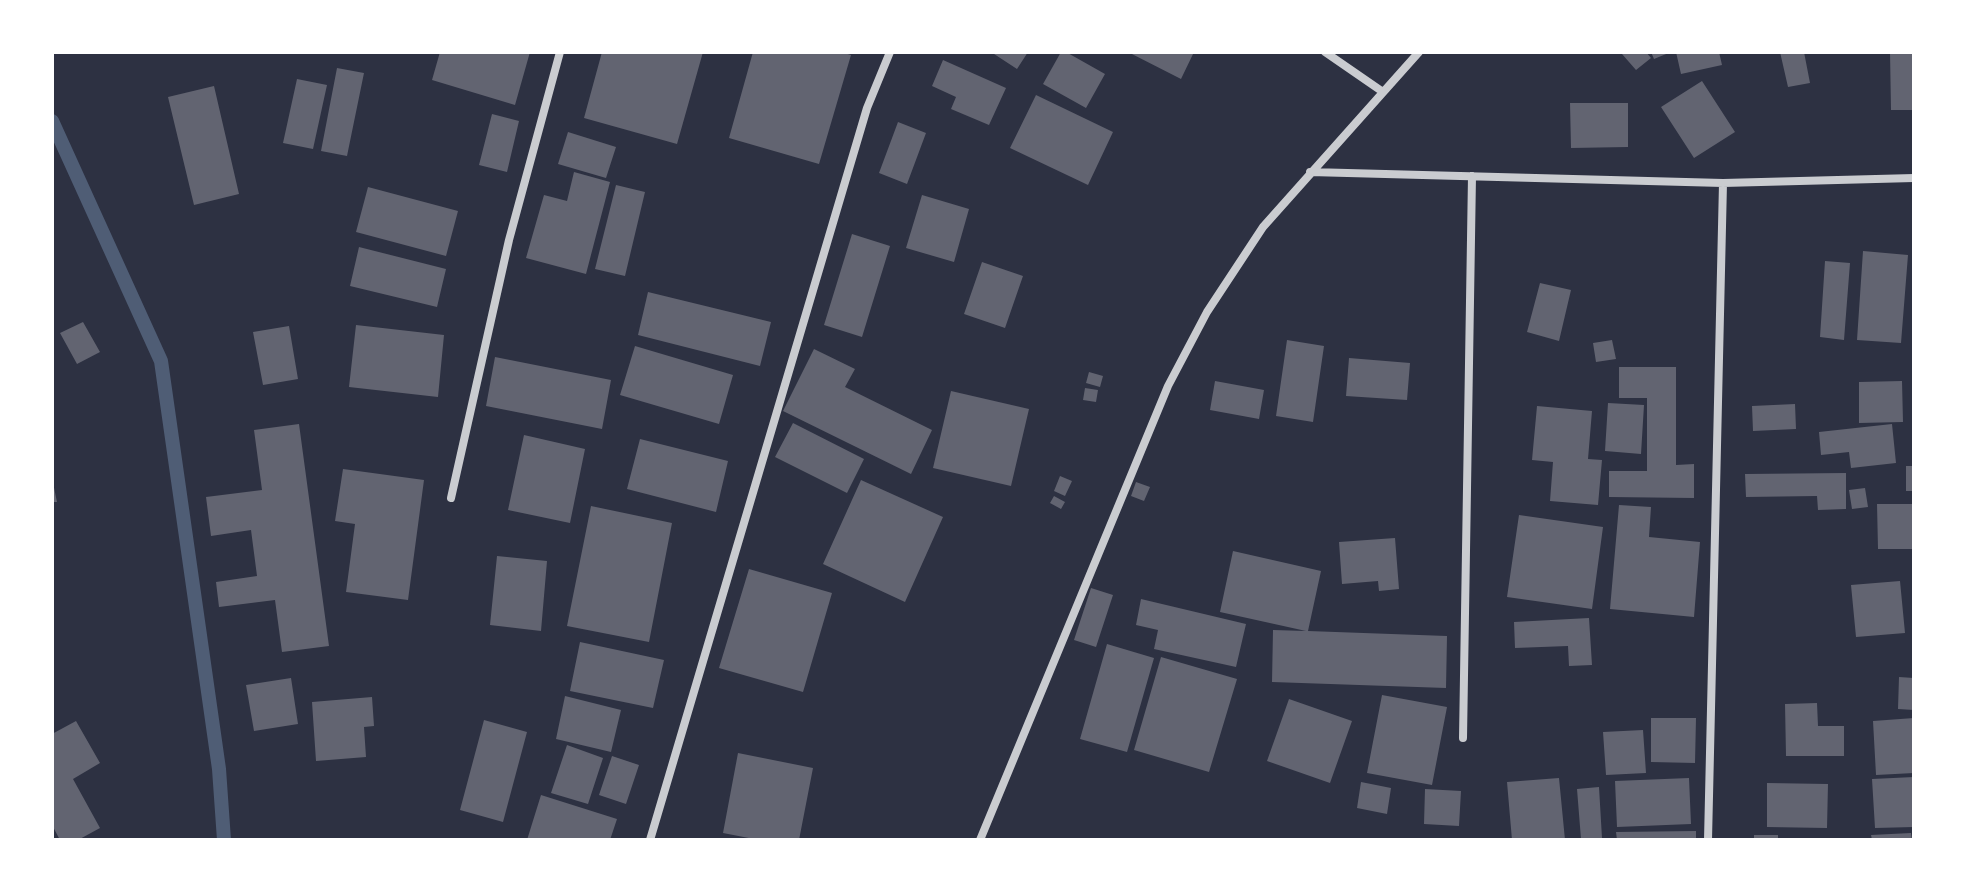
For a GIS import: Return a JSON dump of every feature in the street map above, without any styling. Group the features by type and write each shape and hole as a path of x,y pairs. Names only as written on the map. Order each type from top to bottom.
{"street":[{"path":"451,498 509,240 560,52"},
{"path":"650,840 867,108 890,52"},
{"path":"1325,52 1383,92"},
{"path":"980,840 1168,386 1215,300 1263,227 1419,52"},
{"path":"1310,172 1723,183 1914,178"},
{"path":"1463,738 1472,176"},
{"path":"1708,840 1723,183"}],"building":[{"path":"440,52 530,52 515,105 432,80"},
{"path":"602,52 703,52 677,144 584,118"},
{"path":"753,52 841,52 851,55 819,164 729,138"},
{"path":"991,52 1028,52 1017,69"},
{"path":"1061,52 1105,74 1086,108 1043,84"},
{"path":"1128,52 1194,52 1181,79"},
{"path":"1646,52 1651,58 1636,70 1622,54"},
{"path":"1651,52 1671,52 1654,59"},
{"path":"1676,52 1719,52 1722,65 1681,74"},
{"path":"1780,52 1804,52 1810,83 1788,87"},
{"path":"1890,52 1914,52 1914,110 1891,110"},
{"path":"943,60 1006,88 989,125 951,109 956,97 932,86"},
{"path":"337,68 364,73 347,156 321,151"},
{"path":"297,79 327,85 313,149 283,143"},
{"path":"1702,81 1735,132 1694,158 1661,107"},
{"path":"214,86 239,194 194,205 168,97"},
{"path":"1036,95 1113,132 1088,185 1010,148"},
{"path":"1570,103 1628,103 1628,147 1571,148"},
{"path":"492,114 519,121 507,172 479,165"},
{"path":"898,122 926,133 907,184 879,173"},
{"path":"568,132 616,147 606,178 558,164"},
{"path":"574,172 610,182 586,274 526,258 544,195 567,201"},
{"path":"616,185 645,192 625,276 595,269"},
{"path":"368,187 458,211 446,256 356,232"},
{"path":"922,195 969,209 954,262 906,248"},
{"path":"852,234 890,246 862,337 824,325"},
{"path":"359,247 446,269 437,307 350,286"},
{"path":"1863,251 1908,255 1901,343 1857,340"},
{"path":"1825,261 1850,263 1844,340 1820,337"},
{"path":"982,262 1023,276 1005,328 964,314"},
{"path":"1540,283 1571,290 1559,341 1527,332"},
{"path":"648,292 771,322 760,366 638,335"},
{"path":"83,322 100,352 77,364 60,333"},
{"path":"356,325 444,335 438,397 349,387"},
{"path":"289,326 298,379 263,385 253,332"},
{"path":"1287,340 1324,346 1313,422 1276,416"},
{"path":"1612,340 1616,359 1596,362 1593,343"},
{"path":"635,346 733,375 719,424 620,395"},
{"path":"814,349 855,369 845,387 932,430 911,474 783,411"},
{"path":"495,357 611,380 602,429 486,406"},
{"path":"1349,358 1410,363 1407,400 1346,396"},
{"path":"1619,367 1676,367 1676,465 1694,464 1694,498 1609,497 1609,471 1647,471 1647,398 1619,398"},
{"path":"1089,372 1103,376 1100,387 1086,383"},
{"path":"1215,381 1264,390 1259,419 1210,410"},
{"path":"1902,381 1903,422 1859,423 1859,382"},
{"path":"1085,388 1098,390 1096,402 1083,400"},
{"path":"951,391 1029,409 1011,486 933,468"},
{"path":"1608,403 1644,405 1641,454 1605,451"},
{"path":"1795,404 1796,429 1753,431 1752,406"},
{"path":"1537,406 1592,411 1588,459 1602,460 1598,505 1550,501 1553,462 1532,460"},
{"path":"793,423 864,459 847,493 775,457"},
{"path":"299,424 329,646 282,652 275,600 219,607 216,582 257,576 251,530 211,536 206,497 262,490 254,430"},
{"path":"1892,424 1896,463 1851,468 1849,452 1821,455 1819,432"},
{"path":"524,435 585,449 570,523 508,510"},
{"path":"640,439 728,461 716,512 627,489"},
{"path":"1906,466 1914,466 1914,491 1906,491"},
{"path":"343,469 424,480 408,600 346,592 355,524 335,521"},
{"path":"1846,473 1846,509 1818,510 1817,496 1746,497 1745,474"},
{"path":"1060,476 1072,481 1065,496 1054,491"},
{"path":"52,478 57,502 52,502"},
{"path":"861,480 943,517 905,602 823,564"},
{"path":"1136,482 1150,487 1144,501 1131,496"},
{"path":"1865,488 1868,507 1852,509 1849,490"},
{"path":"1054,496 1065,502 1061,509 1050,503"},
{"path":"1877,504 1914,504 1914,549 1878,549"},
{"path":"1619,505 1651,507 1649,537 1700,542 1694,617 1610,609"},
{"path":"591,506 672,523 649,642 567,626"},
{"path":"1519,515 1603,527 1592,609 1507,597"},
{"path":"1395,538 1399,589 1379,591 1378,581 1342,584 1339,542"},
{"path":"1233,551 1321,571 1308,631 1447,636 1446,688 1272,682 1273,630 1306,631 1220,612"},
{"path":"497,556 547,561 541,631 490,625"},
{"path":"749,569 832,593 803,692 719,668"},
{"path":"1900,581 1905,633 1856,637 1851,585"},
{"path":"1091,588 1113,595 1096,647 1074,640"},
{"path":"1141,599 1246,624 1236,667 1154,649 1158,630 1136,625"},
{"path":"1589,618 1592,665 1569,666 1568,646 1515,648 1514,622"},
{"path":"580,642 664,660 653,708 570,691"},
{"path":"1107,644 1154,658 1127,752 1080,739"},
{"path":"1161,657 1237,679 1209,772 1134,750"},
{"path":"1899,677 1914,678 1914,710 1898,709"},
{"path":"291,678 298,724 254,731 246,685"},
{"path":"1382,695 1447,707 1432,785 1367,773"},
{"path":"565,696 621,710 611,752 556,739"},
{"path":"372,697 374,726 364,727 366,757 316,761 312,702"},
{"path":"1289,699 1352,721 1330,783 1267,761"},
{"path":"1817,703 1818,726 1844,726 1844,756 1786,756 1785,704"},
{"path":"1651,718 1696,718 1695,763 1651,762"},
{"path":"1914,718 1914,773 1876,775 1873,721"},
{"path":"484,720 527,732 503,822 460,810"},
{"path":"76,721 100,763 73,779 100,828 78,840 60,840 52,825 52,734"},
{"path":"1643,730 1646,773 1606,775 1603,732"},
{"path":"567,745 603,758 588,804 551,793"},
{"path":"738,753 813,768 799,840 759,840 723,833"},
{"path":"612,756 639,765 626,804 599,795"},
{"path":"1914,777 1914,827 1875,828 1872,779"},
{"path":"1559,778 1565,840 1512,840 1507,782"},
{"path":"1689,778 1691,824 1617,827 1615,781"},
{"path":"1361,782 1391,788 1387,814 1357,808"},
{"path":"1767,783 1828,784 1827,828 1767,827"},
{"path":"1599,787 1602,838 1581,839 1577,789"},
{"path":"1425,789 1461,791 1459,826 1424,824"},
{"path":"541,795 617,819 610,840 527,840"},
{"path":"1696,831 1696,840 1617,840 1616,832"},
{"path":"1911,833 1912,840 1872,840 1871,835"},
{"path":"1754,835 1778,835 1778,840 1754,840"}],"waterway":[{"path":"52,121 161,361 219,769 224,840"}]}
